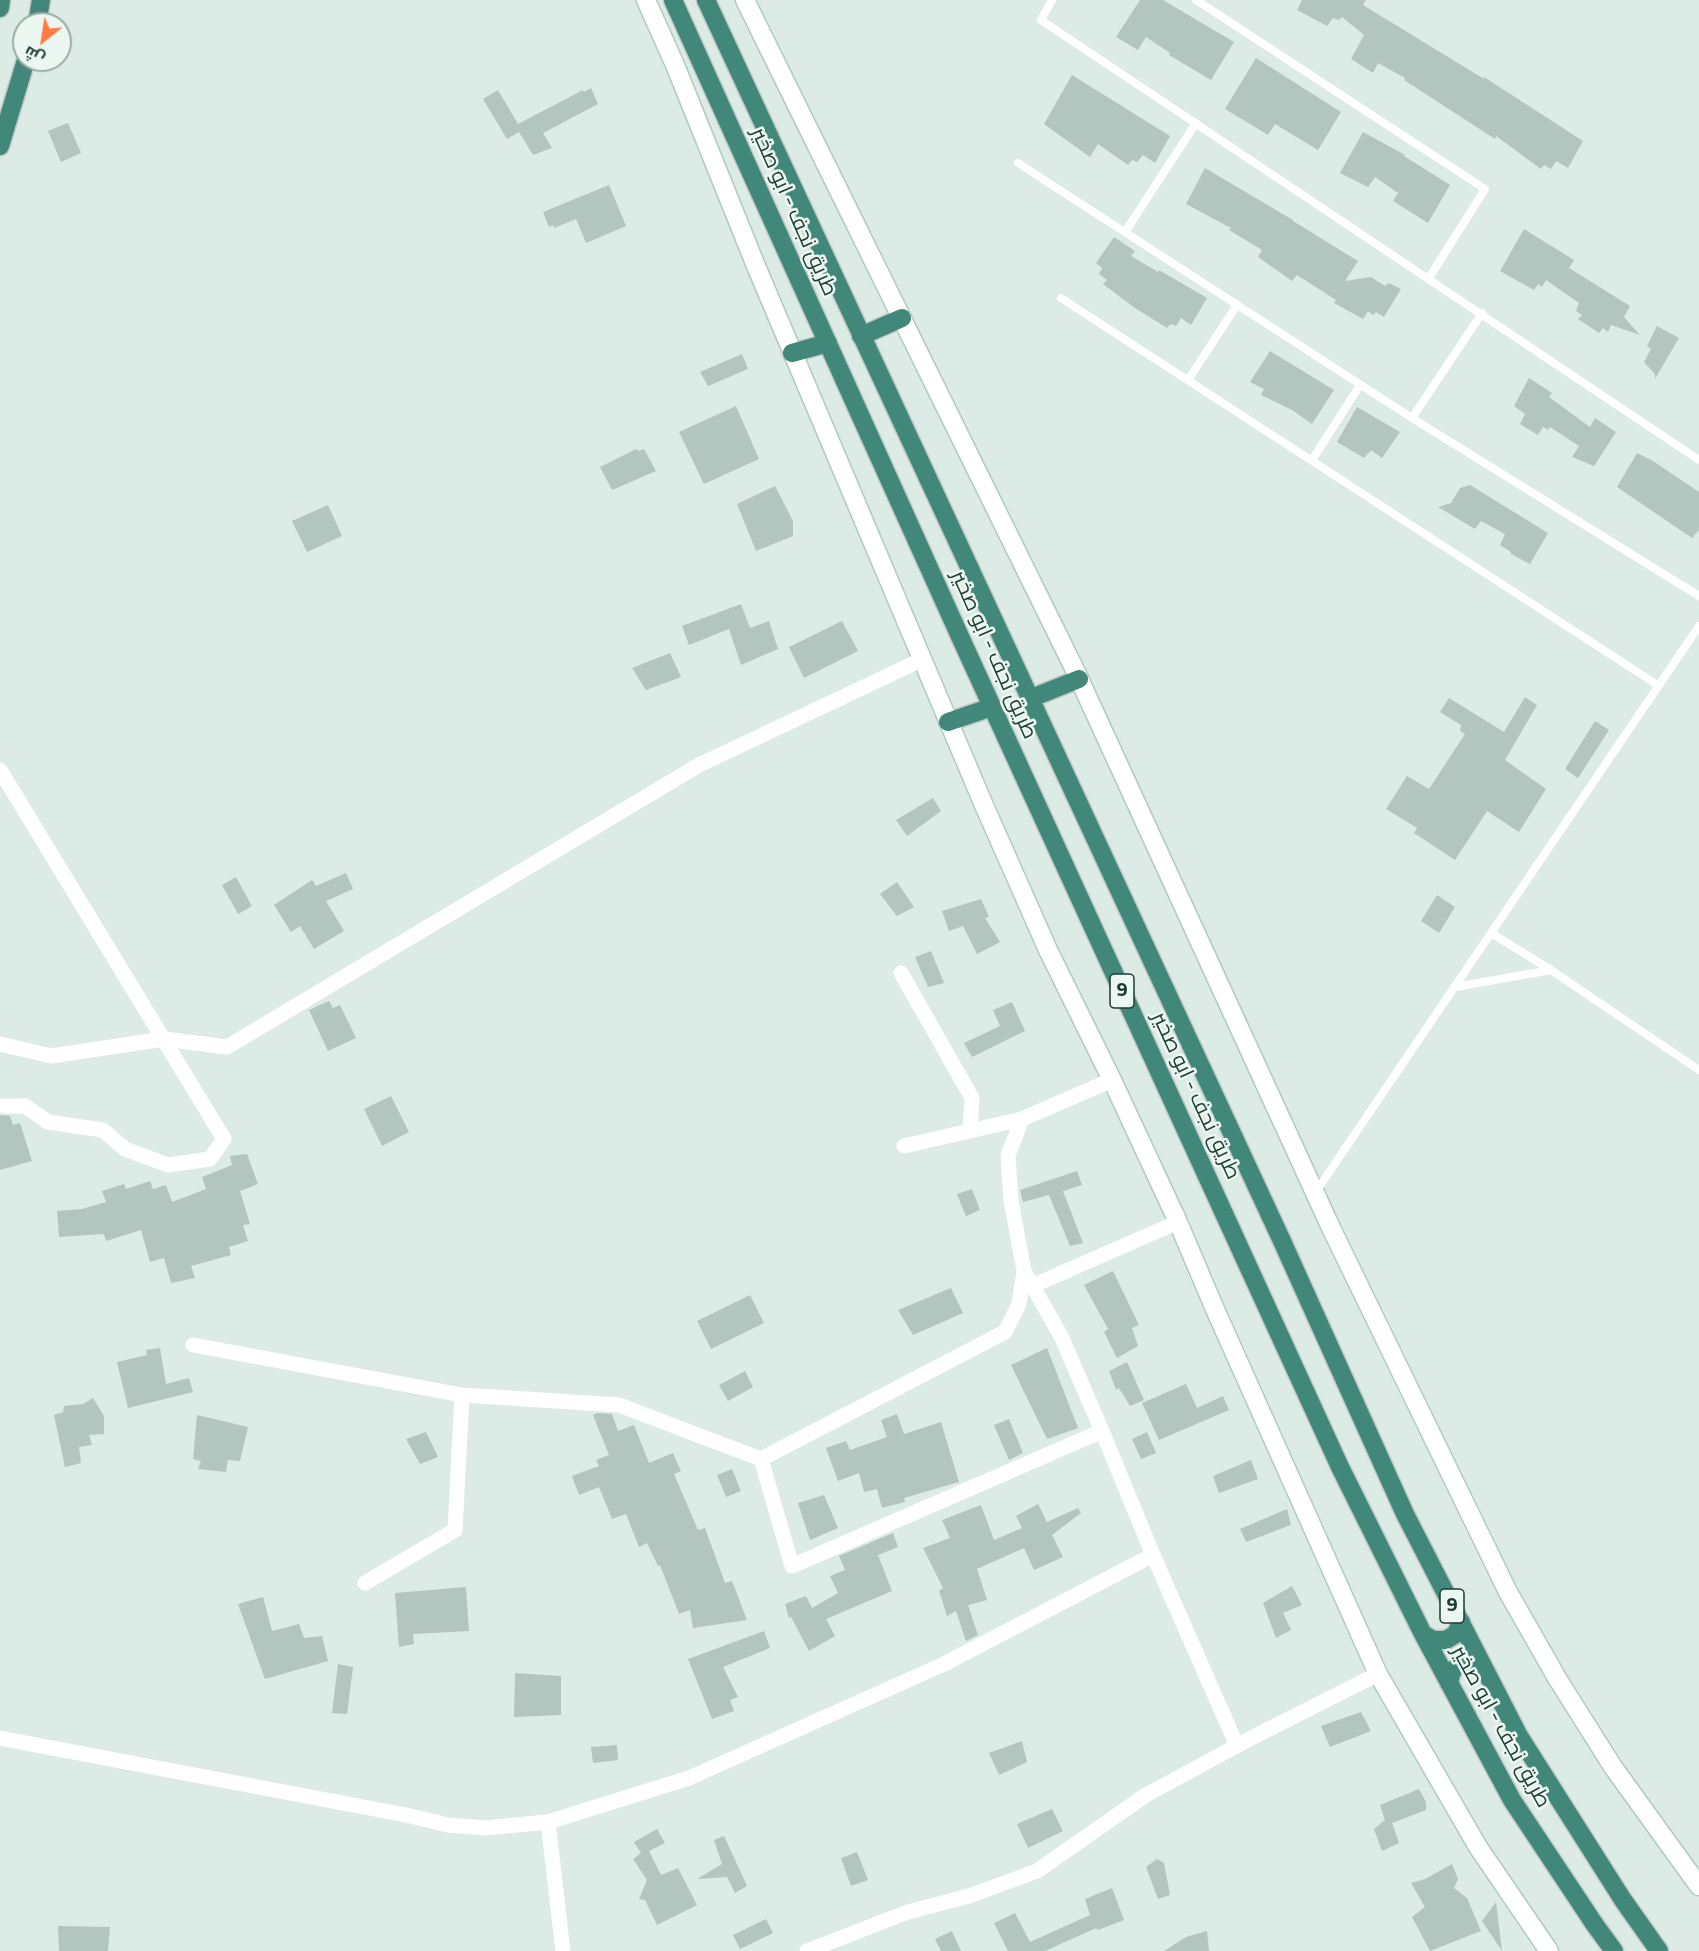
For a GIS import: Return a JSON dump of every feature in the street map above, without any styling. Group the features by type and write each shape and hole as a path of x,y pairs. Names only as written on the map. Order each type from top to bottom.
{"highway":[{"path":"0,8 1,0"},
{"name":"9","path":"706,0 720,31"},
{"path":"717,0 720,31"},
{"name":"طريق نجف - ابو صخير","path":"672,2 1340,1467 1423,1634 1512,1800 1614,1951"},
{"name":"طريق نجف - ابو صخير","path":"720,31 1282,1241 1405,1514 1519,1736 1623,1900 1659,1951"},
{"path":"0,146 22,72"},
{"path":"861,336 902,318"},
{"path":"792,353 828,343"},
{"path":"1029,699 1079,679"},
{"path":"948,722 992,706"},
{"path":"1423,1634 1433,1640 1446,1641 1456,1634 1461,1622"},
{"path":"1449,1683 1452,1671 1461,1663 1474,1663 1484,1670"}],"main road":[{"path":"646,0 675,64 792,353 948,722 1048,950 1178,1222 1378,1674 1478,1847 1549,1951"},
{"path":"745,0 1079,679 1315,1193 1508,1592 1557,1678 1613,1767 1699,1886"}],"street":[{"path":"0,1044 51,1056 164,1039 227,1047 699,765 921,660"},
{"path":"0,770 224,1139 210,1159 168,1165 125,1149 103,1130 48,1122 25,1106 4,1107"},
{"path":"901,973 972,1098 970,1131"},
{"path":"904,1146 1022,1119 1112,1080"},
{"path":"1022,1119 1008,1156 1011,1201 1024,1271 1061,1336 1153,1555 1237,1746"},
{"path":"1032,1286 1178,1222"},
{"path":"193,1345 462,1395 619,1405 761,1459 1005,1332 1019,1304 1024,1271"},
{"path":"365,1583 455,1530 462,1395"},
{"path":"761,1459 792,1566 1102,1431"},
{"path":"0,1738 406,1815 448,1825 485,1828 548,1822 689,1778 944,1664 1153,1555"},
{"path":"807,1951 908,1912 969,1896 1037,1871 1146,1795 1378,1674"},
{"path":"548,1822 563,1951"}],"lane":[{"path":"1052,0 1041,20 1699,460"},
{"path":"1196,0 1485,189 1429,278"},
{"path":"1125,232 1196,123"},
{"path":"1018,163 1360,385 1699,596"},
{"path":"1061,298 1659,686"},
{"path":"1188,380 1237,305"},
{"path":"1412,418 1482,313"},
{"path":"1312,460 1360,385"},
{"path":"1315,1193 1699,626"},
{"path":"1491,933 1551,970 1699,1070"},
{"path":"1455,987 1551,970"}],"building":[{"path":"1140,0 1163,0 1234,42 1211,80 1169,55 1170,53 1146,37 1138,50 1116,37"},
{"path":"1302,0 1366,0 1363,5 1484,79 1484,77 1583,141 1568,168 1556,161 1551,169 1544,165 1541,169 1496,136 1495,139 1404,80 1405,78 1378,63 1373,73 1351,59 1364,35 1342,17 1339,20 1333,18 1327,26 1297,10"},
{"path":"1256,58 1341,112 1318,150 1275,124 1268,135 1225,109"},
{"path":"1072,75 1170,136 1155,163 1143,155 1137,162 1132,160 1128,165 1098,144 1090,157 1044,124"},
{"path":"591,88 598,104 543,133 552,148 533,155 519,132 507,139 483,99 498,90 518,124"},
{"path":"68,123 81,153 61,162 48,131"},
{"path":"1363,132 1405,155 1450,185 1428,223 1393,201 1398,193 1375,177 1368,187 1340,173"},
{"path":"1205,168 1358,261 1345,281 1371,277 1385,286 1389,283 1401,289 1384,317 1376,312 1373,315 1368,311 1363,319 1334,303 1336,300 1297,275 1292,281 1258,257 1262,250 1229,230 1231,228 1186,204"},
{"path":"609,185 626,226 586,243 576,219 554,228 553,225 549,227 543,212"},
{"path":"1524,229 1574,260 1569,268 1630,306 1624,317 1640,335 1611,325 1608,332 1603,328 1599,333 1578,319 1582,315 1576,311 1579,303 1546,280 1542,287 1538,284 1534,290 1500,271"},
{"path":"1114,237 1135,251 1131,256 1207,298 1191,325 1181,318 1176,326 1171,324 1167,328 1103,284 1107,280 1099,274 1102,268 1096,263"},
{"path":"1657,326 1679,338 1655,379 1655,374 1644,362 1651,349 1647,346"},
{"path":"1270,351 1334,390 1312,424 1292,410 1261,395 1264,389 1250,382"},
{"path":"742,354 748,369 708,386 700,372"},
{"path":"1529,378 1552,393 1549,397 1590,427 1595,418 1616,432 1594,466 1572,457 1579,446 1550,427 1548,430 1543,427 1538,435 1520,424 1525,414 1514,406"},
{"path":"736,406 759,459 704,484 679,432"},
{"path":"1357,407 1400,432 1382,458 1371,450 1364,458 1337,442"},
{"path":"636,449 638,451 644,449 656,471 612,490 600,467"},
{"path":"1637,453 1699,492 1699,530 1692,538 1617,487"},
{"path":"1470,485 1548,533 1530,564 1500,545 1505,534 1481,521 1475,529 1438,507 1451,503 1460,488"},
{"path":"775,486 793,521 793,536 756,551 737,504"},
{"path":"328,505 342,536 307,552 292,521"},
{"path":"741,604 750,628 769,621 778,649 741,665 729,629 689,645 682,626"},
{"path":"842,621 858,651 804,678 789,647"},
{"path":"670,653 681,677 646,690 632,668"},
{"path":"1525,697 1537,705 1505,760 1546,789 1519,832 1487,811 1455,860 1414,833 1417,828 1386,809 1407,776 1429,789 1465,734 1460,731 1461,725 1440,712 1449,698 1504,732"},
{"path":"1595,721 1609,730 1578,778 1565,769"},
{"path":"933,798 941,811 907,836 896,820"},
{"path":"346,873 353,889 326,901 344,931 314,949 300,926 291,932 274,905 312,880 316,886"},
{"path":"236,877 252,906 238,914 222,885"},
{"path":"897,882 914,907 897,916 880,894"},
{"path":"1437,895 1455,907 1439,933 1421,921"},
{"path":"981,899 989,917 985,918 1000,942 977,954 963,926 949,931 942,911"},
{"path":"931,951 944,983 928,987 915,957"},
{"path":"329,1001 333,1008 340,1005 356,1038 328,1051 309,1010"},
{"path":"1012,1002 1025,1031 972,1057 964,1043 1000,1026 993,1010"},
{"path":"391,1096 409,1132 382,1146 364,1109"},
{"path":"0,1115 10,1116 13,1125 20,1123 32,1161 0,1170"},
{"path":"247,1154 258,1184 240,1191 250,1224 243,1225 248,1241 229,1247 231,1255 191,1266 195,1278 171,1283 164,1258 150,1262 141,1230 106,1241 104,1234 59,1237 57,1211 82,1209 106,1202 102,1191 124,1184 126,1189 150,1181 153,1189 166,1185 172,1202 206,1189 202,1177 232,1165 230,1156"},
{"path":"1077,1171 1082,1185 1063,1191 1083,1243 1070,1246 1049,1195 1023,1202 1020,1190"},
{"path":"972,1189 980,1210 966,1216 957,1194"},
{"path":"1113,1271 1139,1325 1132,1328 1138,1346 1117,1358 1104,1332 1108,1329 1084,1285"},
{"path":"951,1288 963,1313 913,1335 898,1310"},
{"path":"750,1295 764,1323 711,1349 697,1321"},
{"path":"160,1348 166,1384 189,1378 193,1392 128,1408 117,1362 147,1355 146,1350"},
{"path":"1047,1348 1078,1428 1047,1439 1011,1365"},
{"path":"1127,1362 1144,1400 1130,1406 1119,1388 1116,1390 1109,1371"},
{"path":"745,1371 753,1387 728,1401 719,1385"},
{"path":"1186,1384 1197,1408 1223,1396 1229,1410 1159,1440 1142,1403"},
{"path":"93,1398 104,1416 104,1434 89,1435 92,1445 79,1447 81,1463 65,1467 54,1415 63,1412 64,1406 83,1404"},
{"path":"612,1414 618,1431 634,1425 649,1463 673,1453 681,1471 674,1474 698,1530 705,1528 725,1583 732,1581 747,1620 693,1628 690,1610 679,1614 660,1565 658,1566 647,1543 639,1547 626,1514 612,1519 599,1487 579,1495 572,1476 599,1466 596,1460 609,1455 593,1415"},
{"path":"897,1414 904,1434 941,1422 959,1482 904,1498 905,1502 882,1508 877,1489 864,1492 859,1473 838,1481 826,1448 846,1441 850,1450 887,1437 881,1420"},
{"path":"197,1415 248,1427 240,1461 228,1460 226,1472 198,1469 201,1461 193,1459"},
{"path":"1009,1419 1023,1453 1009,1460 994,1425"},
{"path":"426,1432 438,1457 420,1464 406,1439"},
{"path":"1147,1432 1156,1453 1141,1459 1132,1439"},
{"path":"1251,1460 1258,1479 1219,1493 1213,1476"},
{"path":"732,1469 741,1491 726,1497 717,1475"},
{"path":"824,1495 838,1528 810,1540 798,1503"},
{"path":"1038,1504 1047,1522 1078,1508 1081,1513 1052,1535 1063,1557 1034,1570 1024,1548 977,1569 987,1600 968,1605 978,1635 966,1641 956,1611 947,1616 939,1591 943,1588 923,1548 950,1538 942,1520 981,1505 994,1540 1022,1528 1016,1516"},
{"path":"1287,1509 1291,1525 1246,1542 1240,1529"},
{"path":"893,1533 898,1547 878,1555 892,1591 826,1619 835,1636 809,1651 791,1617 789,1618 785,1604 806,1596 812,1608 838,1593 830,1576 845,1570 839,1556"},
{"path":"1292,1586 1302,1605 1283,1613 1291,1630 1276,1638 1263,1603"},
{"path":"466,1587 469,1631 413,1634 414,1644 399,1647 395,1593"},
{"path":"263,1597 272,1631 299,1624 304,1638 322,1636 328,1661 265,1679 238,1604"},
{"path":"764,1631 770,1648 723,1667 738,1697 730,1700 734,1711 712,1719 688,1659"},
{"path":"338,1664 353,1667 347,1714 332,1713"},
{"path":"515,1673 561,1676 561,1715 514,1717"},
{"path":"1361,1712 1371,1731 1330,1747 1321,1726"},
{"path":"1022,1741 1027,1762 999,1775 989,1753"},
{"path":"617,1745 618,1760 593,1763 591,1747"},
{"path":"1419,1789 1426,1802 1426,1810 1392,1823 1399,1843 1382,1851 1374,1829 1385,1820 1380,1805"},
{"path":"1052,1809 1063,1831 1028,1848 1017,1824"},
{"path":"657,1829 665,1843 649,1851 661,1875 678,1868 697,1905 657,1925 645,1900 639,1899 647,1880 633,1859 641,1853 634,1842"},
{"path":"724,1836 747,1886 735,1893 727,1877 697,1879 722,1864 714,1840"},
{"path":"857,1852 868,1880 851,1886 841,1858"},
{"path":"1157,1859 1164,1863 1170,1895 1158,1899 1146,1867"},
{"path":"1452,1864 1458,1879 1454,1888 1467,1898 1481,1931 1430,1951 1412,1917 1425,1907 1411,1883 1425,1879"},
{"path":"1112,1888 1124,1920 1098,1930 1096,1928 1045,1951 1008,1951 994,1923 1015,1913 1030,1942 1090,1915 1085,1899"},
{"path":"1496,1902 1502,1951 1482,1921"},
{"path":"766,1919 773,1933 740,1949 733,1935"},
{"path":"58,1926 110,1927 108,1951 59,1951"},
{"path":"952,1931 961,1951 941,1951 935,1939"},
{"path":"1207,1931 1209,1951 1164,1951 1186,1937"}]}
